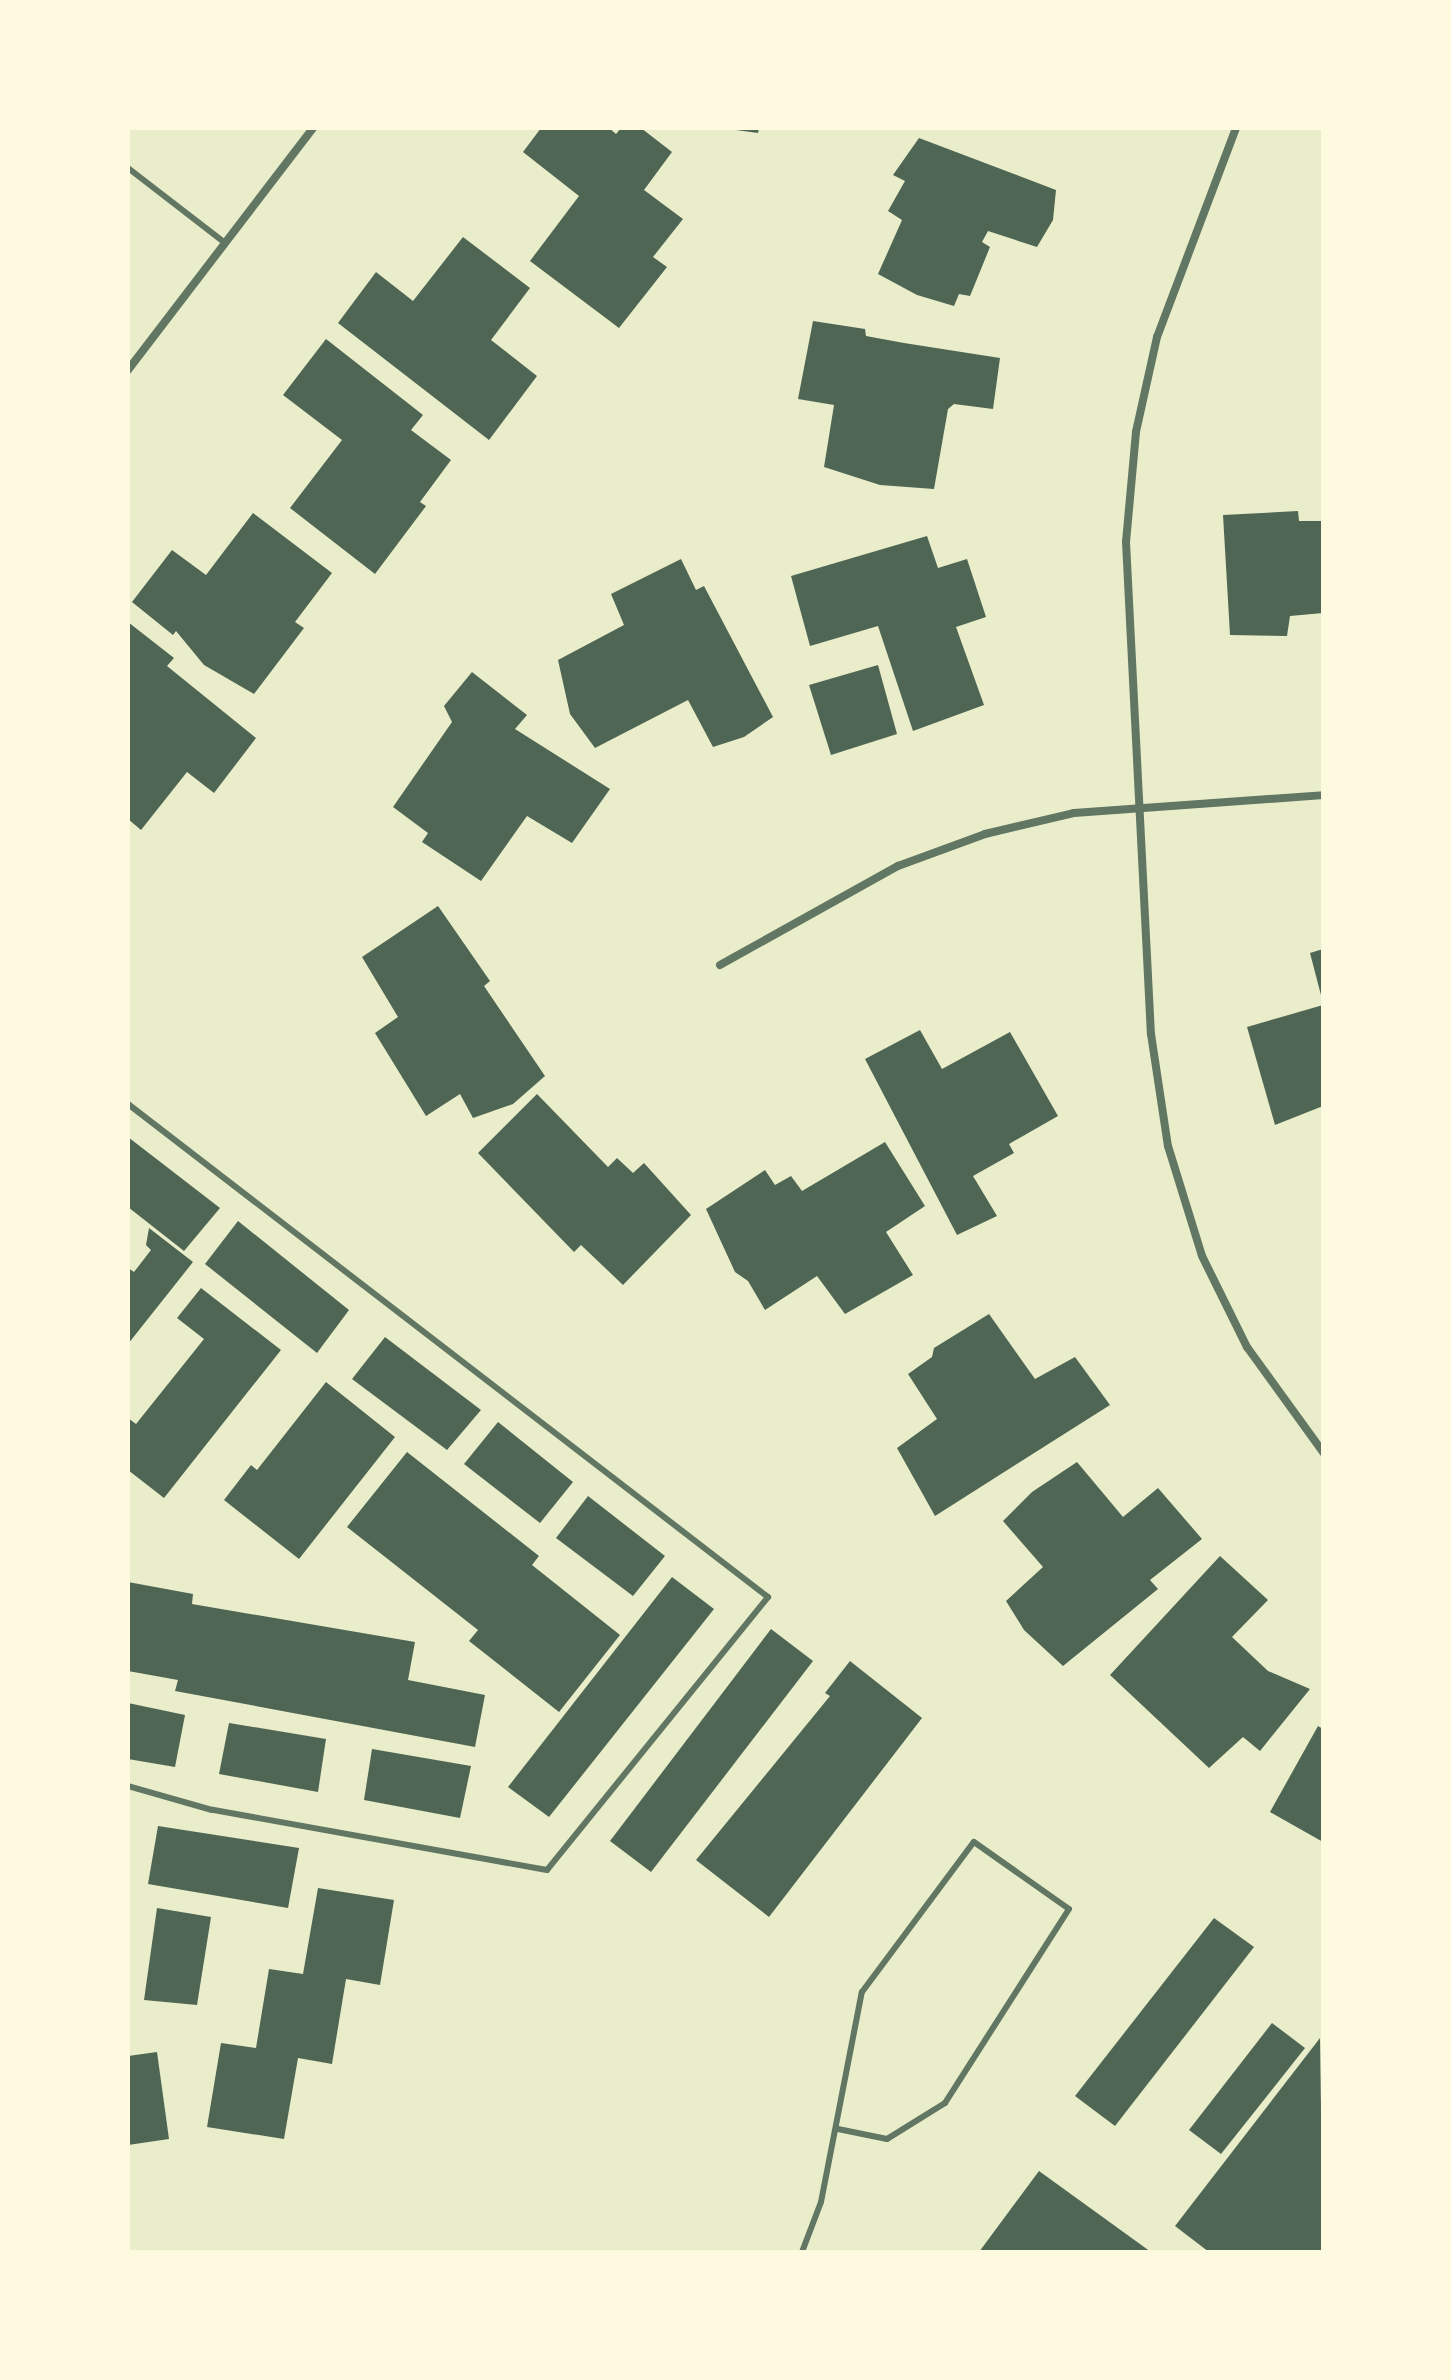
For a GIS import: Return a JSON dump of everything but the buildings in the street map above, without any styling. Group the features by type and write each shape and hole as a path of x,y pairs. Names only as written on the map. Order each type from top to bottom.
{"street":[{"path":"128,370 313,128"},
{"path":"1236,128 1157,337 1136,432 1126,542 1151,1034 1168,1146 1202,1256 1247,1347 1323,1452"},
{"path":"720,965 898,866 985,834 1074,813 1323,795"}],"lane":[{"path":"128,168 225,243"},
{"path":"128,1104 768,1597 547,1870 212,1810 128,1786"},
{"path":"802,2252 821,2202 838,2129 862,1992 974,1842 1069,1909 945,2103 887,2139 838,2129"}]}
